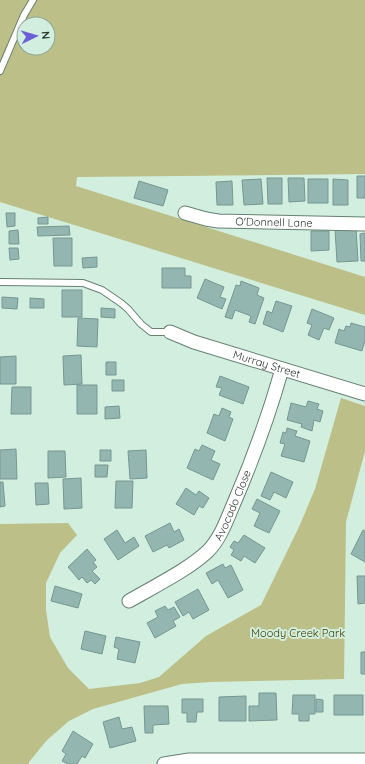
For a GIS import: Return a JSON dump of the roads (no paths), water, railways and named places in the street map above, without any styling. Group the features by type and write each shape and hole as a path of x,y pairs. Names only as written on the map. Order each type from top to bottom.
{"street":[{"name":"O'Donnell Lane","path":"185,212 206,220 230,222 365,224"},
{"name":"Murray Street","path":"170,332 194,342 365,394"},
{"name":"Avocado Close","path":"128,601 197,561 210,550 222,530 254,456 282,369"},
{"path":"164,764 189,760 365,760"}],"lane":[{"path":"0,71 24,15 33,0"},
{"path":"0,282 83,283 102,290 121,303 151,332 170,332"}],"park label":[{"name":"Moody Creek Park","path":"298,633"}]}
